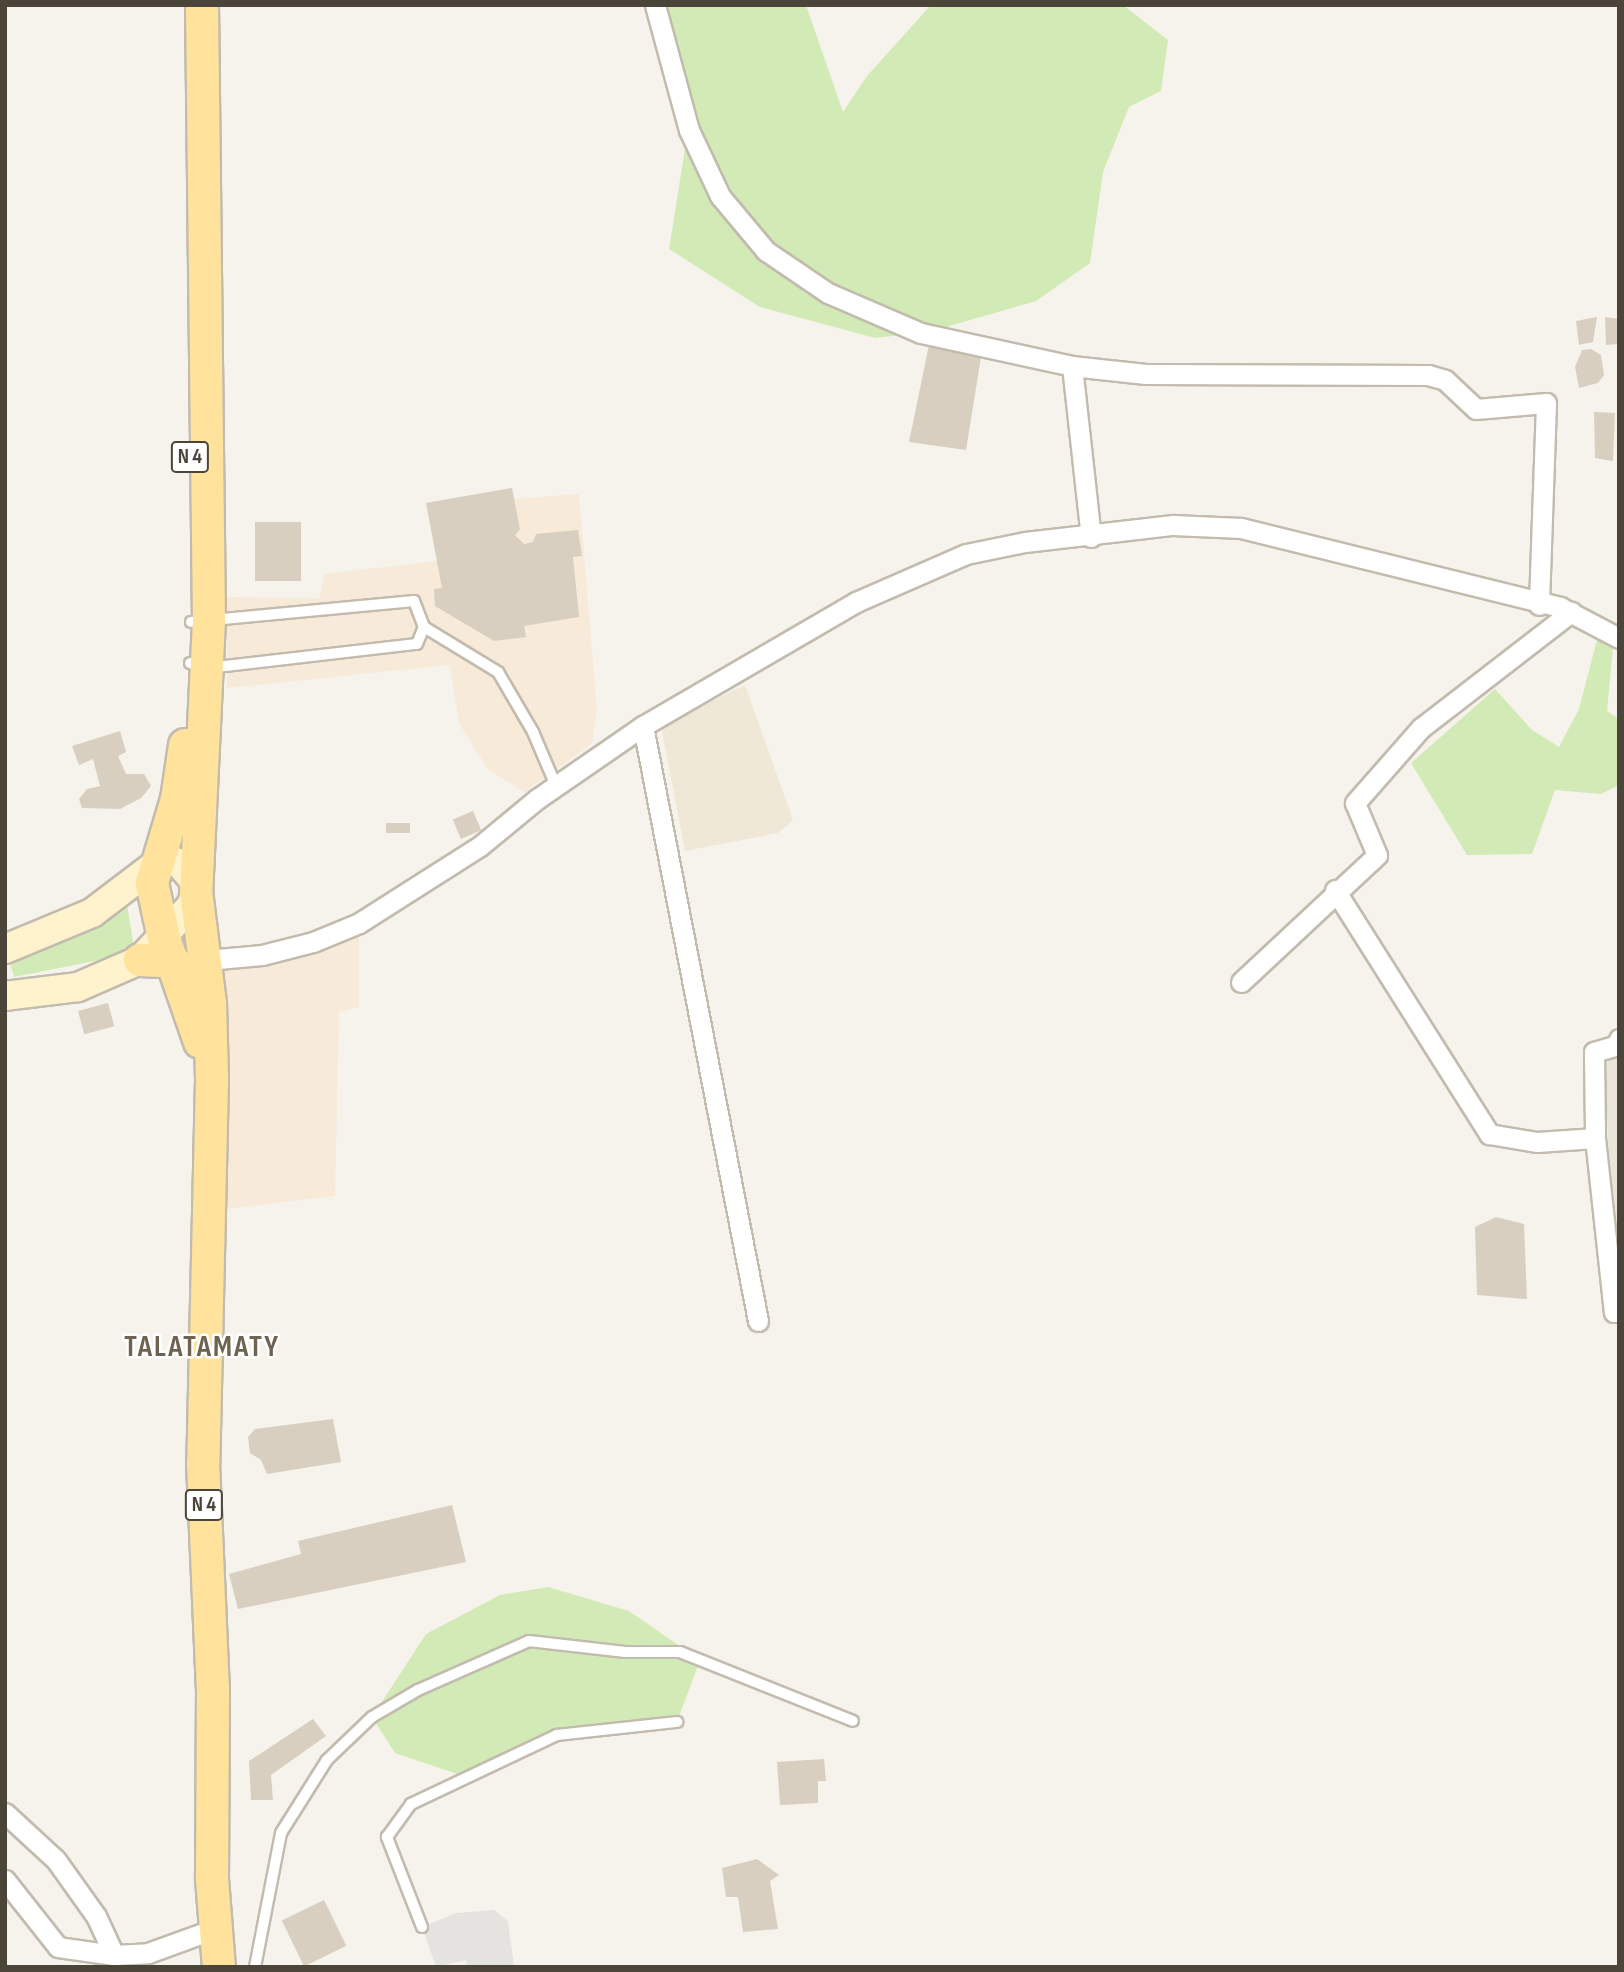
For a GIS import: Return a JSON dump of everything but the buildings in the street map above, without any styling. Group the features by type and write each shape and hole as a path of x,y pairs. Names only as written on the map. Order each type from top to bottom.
{"main road":[{"name":"N 4","path":"202,5 203,292 192,390 200,621 196,891 206,960 212,1080 203,1463 212,1688 214,1929"},
{"name":"N 4","path":"199,665 177,799 155,862 152,883 169,950 212,1080"},
{"path":"5,949 92,913 155,862 170,859 179,863 196,891 169,950 79,987 7,991"},
{"path":"214,1929 219,1967"}],"street":[{"path":"655,5 688,130 720,196 766,251 828,293 922,333 1072,366 1146,374 1429,375 1445,380 1476,409 1546,403 1539,605"},
{"path":"1072,366 1090,537"},
{"path":"169,950 206,960 262,955 313,942 359,923 480,846 556,786 643,726 856,601 966,554 1025,542 1090,537 1173,525 1241,528 1571,612 1619,638"},
{"path":"1241,982 1335,890 1377,855 1355,803 1422,728 1571,612"},
{"path":"643,726 758,1321"},
{"path":"1335,890 1489,1135 1537,1142 1595,1138"},
{"path":"1619,1039 1618,1045 1594,1052 1595,1138 1614,1312 1619,1311"},
{"path":"5,1813 56,1860 96,1916 114,1955"},
{"path":"5,1880 58,1947 114,1955 148,1953 214,1929"}],"lane":[{"path":"200,621 414,601 424,627 498,672 533,732 556,786"},
{"path":"199,665 417,644 424,627"},
{"path":"255,1967 281,1833 327,1760 372,1717 418,1690 528,1641 625,1652 680,1652 852,1721"},
{"path":"422,1927 387,1837 411,1804 557,1735 677,1722"}],"shaded area":[{"path":"512,488 514,499 579,494 597,709 592,744 524,792 488,769 460,725 449,665 227,688 227,597 320,598 324,574 437,561 426,503"},
{"path":"745,685 793,820 778,833 685,851 661,726"},
{"path":"359,923 359,1007 339,1012 335,1196 208,1211 206,960"},
{"path":"1619,1055 1619,1239 1614,1240 1603,1058"},
{"path":"494,1910 508,1921 514,1967 467,1967 466,1960 436,1967 422,1927 456,1913"}],"green space":[{"path":"655,5 806,5 843,112 867,76 931,5 1123,5 1168,40 1161,91 1129,107 1103,172 1090,263 1036,301 928,332 875,338 760,307 669,249 688,130"},
{"path":"1598,636 1613,647 1607,711 1619,719 1619,785 1601,794 1555,790 1532,854 1467,855 1411,763 1495,689 1532,730 1559,747 1579,709"},
{"path":"126,899 135,953 14,977 6,948"},
{"path":"548,1587 629,1611 700,1660 677,1722 557,1735 469,1778 395,1753 372,1717 426,1634 500,1595"}],"district":[{"name":"TALATAMATY","path":"202,1347"}]}
